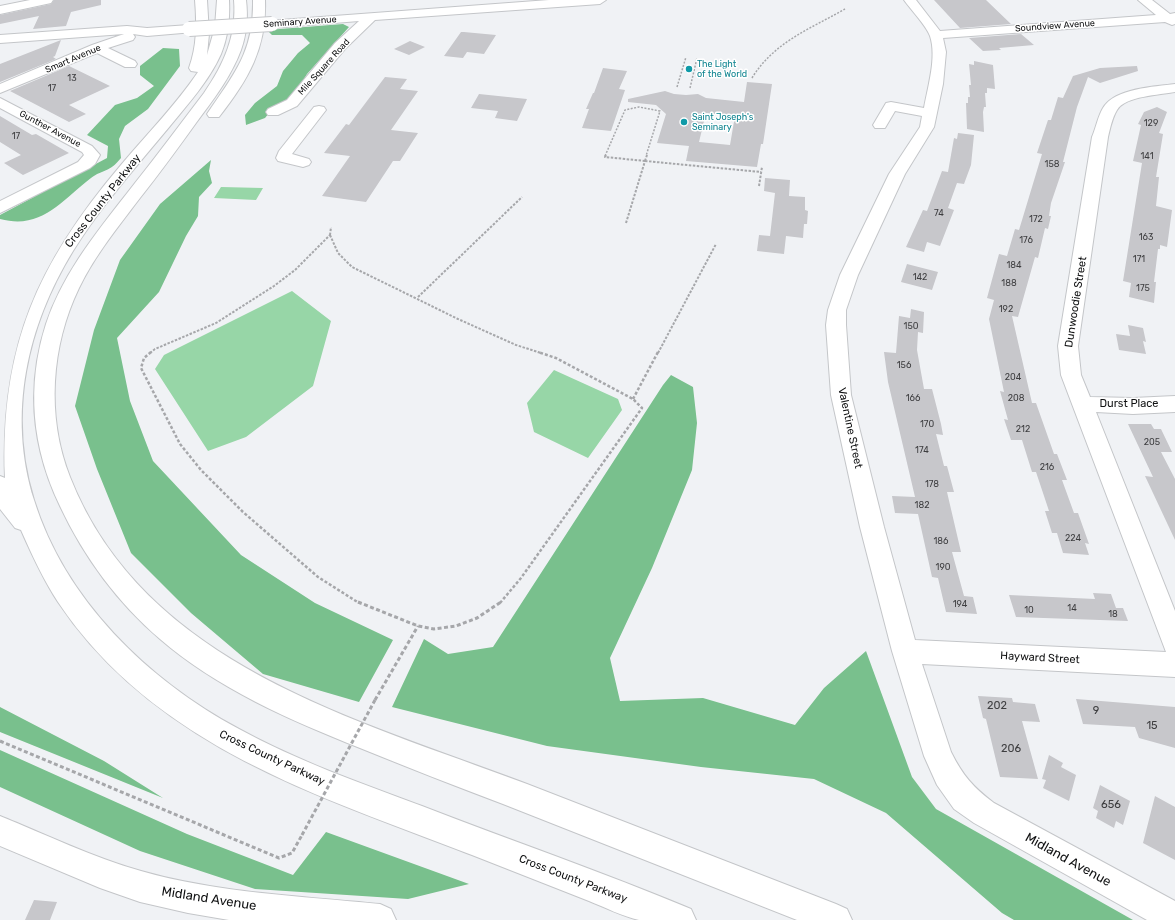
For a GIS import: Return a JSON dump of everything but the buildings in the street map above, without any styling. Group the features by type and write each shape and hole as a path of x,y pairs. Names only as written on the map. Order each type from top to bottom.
{"main road":[{"path":"0,10 47,0"},
{"path":"167,120 194,72 200,55 203,39 201,0"},
{"path":"167,120 196,84 214,53 224,20 223,0"},
{"path":"135,193 210,95 227,67 240,34 242,18 240,0"},
{"path":"135,193 210,119 239,80 252,54 260,14 259,0"},
{"path":"387,15 388,0"},
{"name":"Seminary Avenue","path":"0,39 126,30 147,32 272,24 371,17 510,3 600,0"},
{"name":"Valentine Street","path":"910,0 936,35 939,52 936,84 927,127 897,174 849,275 837,310 836,325 841,395 872,527 905,651 938,756 947,775 964,799"},
{"path":"1144,0 1173,19"},
{"name":"Mile Square Road","path":"273,112 292,103 340,46 371,17"},
{"name":"Soundview Avenue","path":"936,35 1173,19"},
{"name":"Smart Avenue","path":"0,89 117,40 147,32"},
{"path":"97,48 130,64"},
{"name":"Dunwoodie Street","path":"1175,88 1136,94 1117,102 1110,109 1100,137 1086,237 1068,346 1071,375 1175,644"},
{"path":"880,125 891,100 930,113"},
{"name":"Gunther Avenue","path":"0,102 87,149 92,155 89,161 0,208"},
{"path":"303,162 284,158 284,154 319,110"},
{"name":"Cross County Parkway","path":"167,120 71,241 41,292 20,342 12,379 9,417 11,440 20,494 34,536 57,579 70,599 106,644 164,694 219,733 286,766 355,795 680,920"},
{"name":"Cross County Parkway","path":"135,193 94,247 68,292 52,338 45,376 43,398 44,422 48,446 58,478 68,501 81,525 108,566 142,605 171,631 205,658 230,675 286,704 348,731 836,920"},
{"name":"Durst Place","path":"1082,404 1133,406 1175,404"},
{"path":"0,485 7,501 34,536"},
{"name":"Hayward Street","path":"905,651 1175,665"},
{"name":"Midland Avenue","path":"964,799 997,821 1175,918"},
{"name":"Midland Avenue","path":"0,831 102,873 159,892 220,902 380,920"}],"path":[{"path":"752,78 764,60 776,48 845,9"},
{"path":"677,87 686,57"},
{"path":"690,88 696,58"},
{"path":"626,223 645,162 660,111 633,107 624,110 605,157 645,162 761,172"},
{"path":"759,186 762,167"},
{"path":"418,298 522,197"},
{"path":"330,234 295,270 274,286 216,322 155,349 144,358 141,368 180,444 201,470 243,512 318,577 362,605 418,626 434,628 456,626 477,618 500,604 521,578 642,408 633,399 556,358 516,345 458,319 418,298 352,267 338,253 330,234 331,227"},
{"path":"633,399 716,244"},
{"path":"0,741 279,858 292,853 375,700 418,626"}],"green space":[{"path":"343,24 349,27 307,74 294,96 274,107 265,118 246,125 245,115 255,103 277,86 283,71 298,53 310,43 302,35 272,35 267,30"},
{"path":"163,48 179,49 180,66 148,109 125,126 119,139 121,158 117,163 91,178 60,204 39,217 15,221 0,219 0,215 107,158 108,146 87,135 115,105 137,98 154,86 140,75 140,66"},
{"path":"211,160 209,171 212,183 199,197 198,216 186,236 159,292 117,338 130,401 153,461 241,555 315,603 393,640 359,702 263,674 191,613 131,553 97,469 75,406 94,330 120,260 160,204"},
{"path":"221,187 263,188 256,200 214,198"},
{"path":"292,291 331,321 313,386 246,437 208,451 155,369 164,355"},
{"path":"554,370 618,399 622,410 588,458 534,432 527,403"},
{"path":"671,375 693,387 697,423 692,470 652,568 610,658 620,701 703,698 795,725 824,688 866,651 912,777 936,809 1133,920 1014,920 1002,913 886,813 814,779 701,767 547,746 392,707 424,639 448,654 493,647 663,385"},
{"path":"0,707 104,761 163,798 0,732"},
{"path":"0,750 187,834 293,875 326,832 469,884 408,899 255,889 140,851 0,787"}],"place":[{"name":"The Light of the World","path":"689,69"},
{"name":"Saint Joseph's Seminary","path":"684,122"}]}
